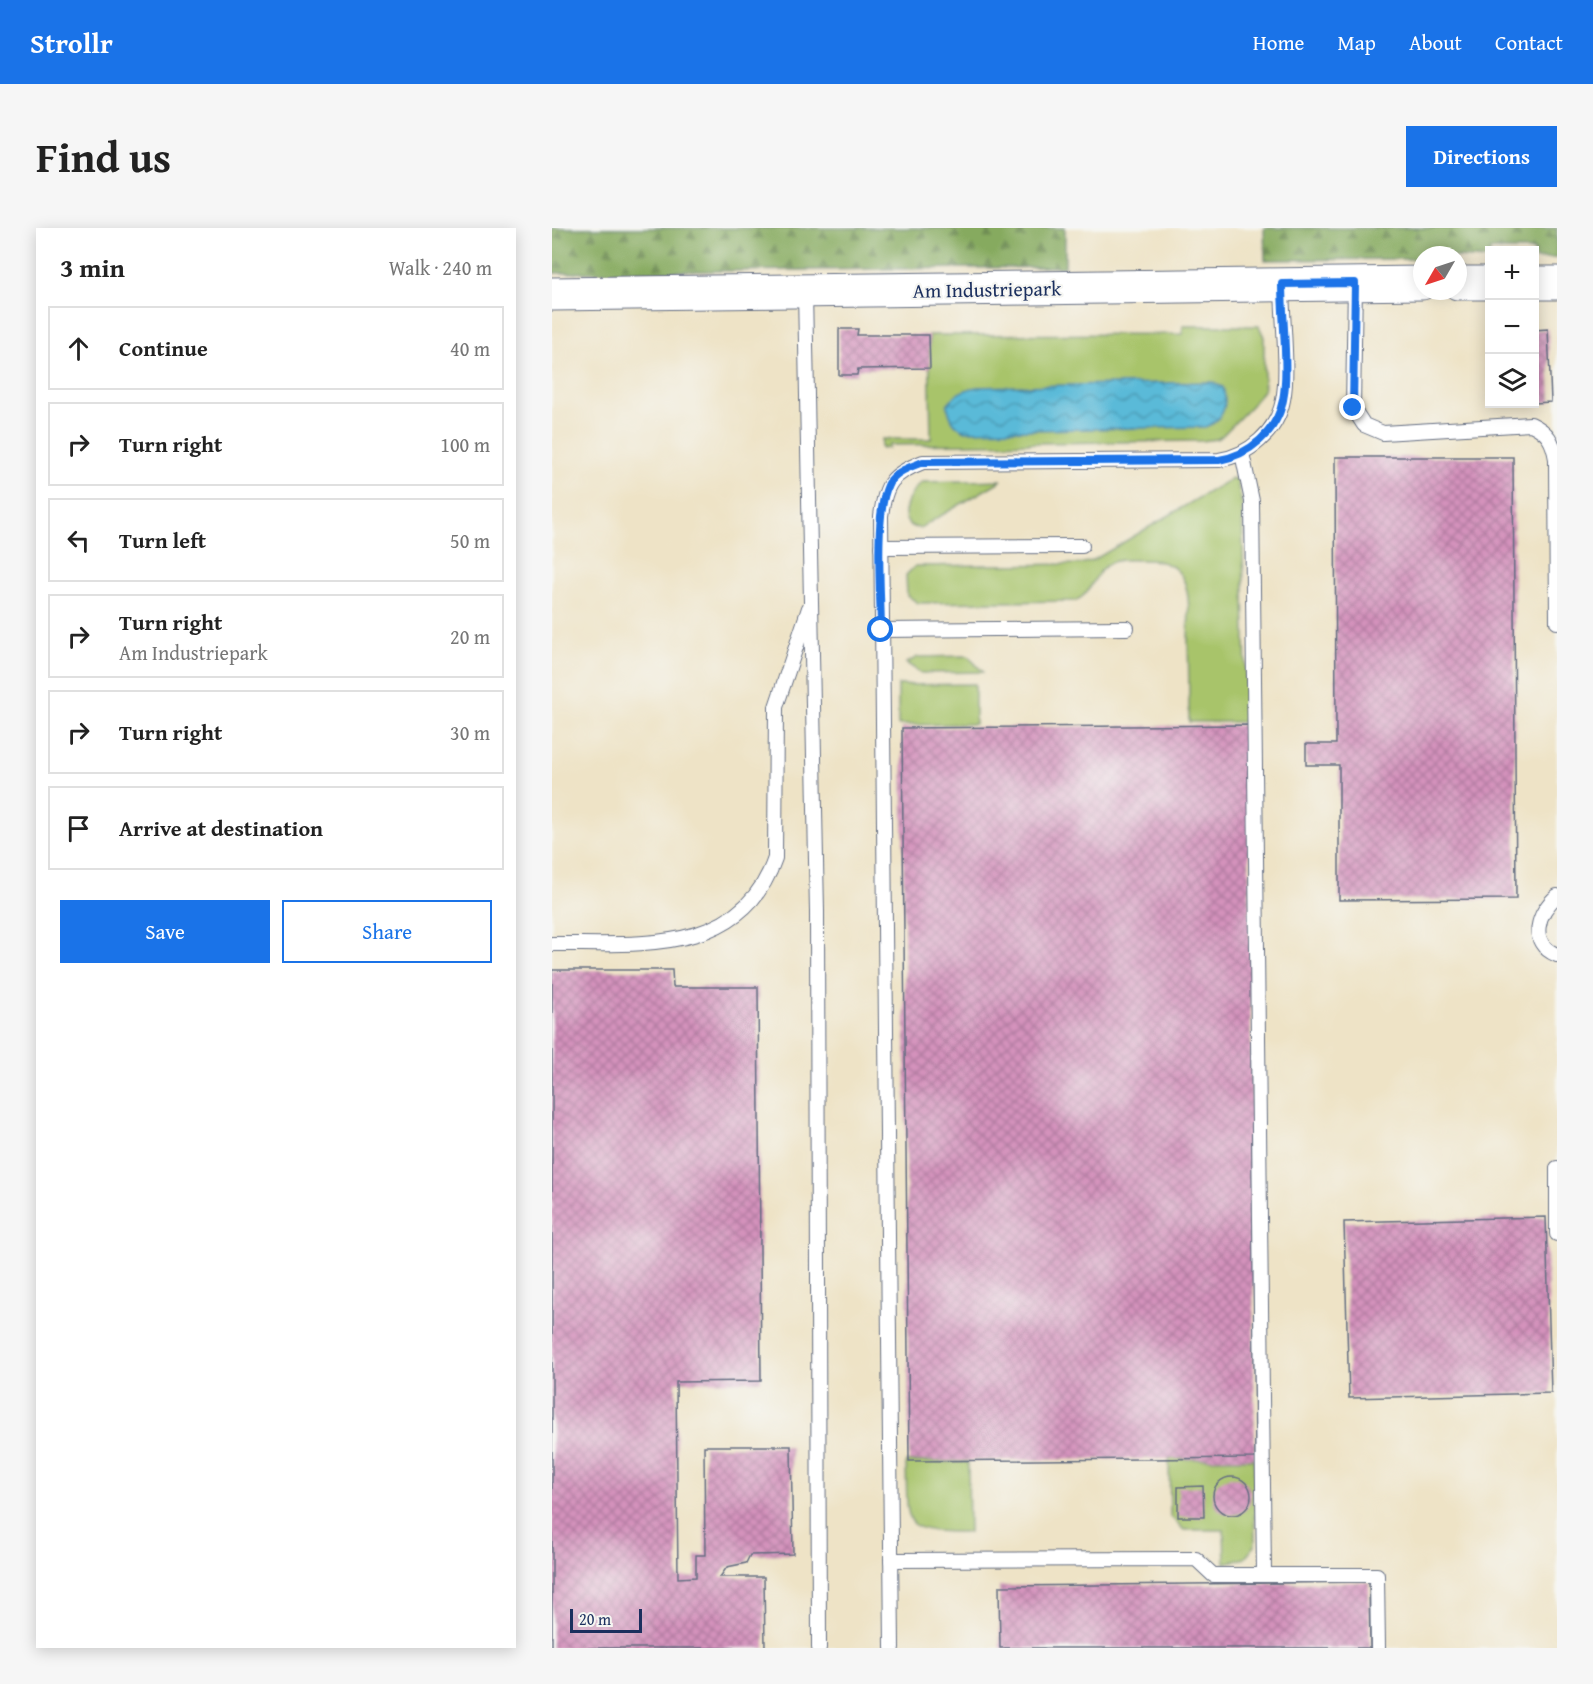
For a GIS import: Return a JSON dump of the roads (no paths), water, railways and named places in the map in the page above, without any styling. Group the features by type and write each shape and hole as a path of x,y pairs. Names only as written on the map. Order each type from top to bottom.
{"street":[{"name":"Am Industriepark","path":"552,294 1413,283"},
{"path":"1467,283 1485,283"},
{"path":"1539,283 1557,283"}],"lane":[{"path":"1355,283 1353,408 1364,425 1383,433 1531,424 1544,431 1553,443 1556,459 1557,622"},
{"path":"892,1648 881,630 883,496 892,479 904,470 923,462 1219,460 1242,453 1258,442 1272,425 1284,400 1282,284"},
{"path":"805,292 817,924 819,1648"},
{"path":"1242,453 1252,501 1264,1575"},
{"path":"881,547 1082,546"},
{"path":"552,944 646,943 688,938 712,930 732,917 768,880 775,858 776,707 812,597"},
{"path":"881,630 1127,628"},
{"path":"1557,896 1544,909 1537,924 1542,944 1557,956"},
{"path":"1557,1168 1557,1233"},
{"path":"891,1560 1196,1559 1213,1575 1377,1575 1378,1648"}],"water":[{"path":"1212,382 1223,387 1225,406 1217,421 1205,427 966,431 953,421 947,405 960,393 977,387"}]}
